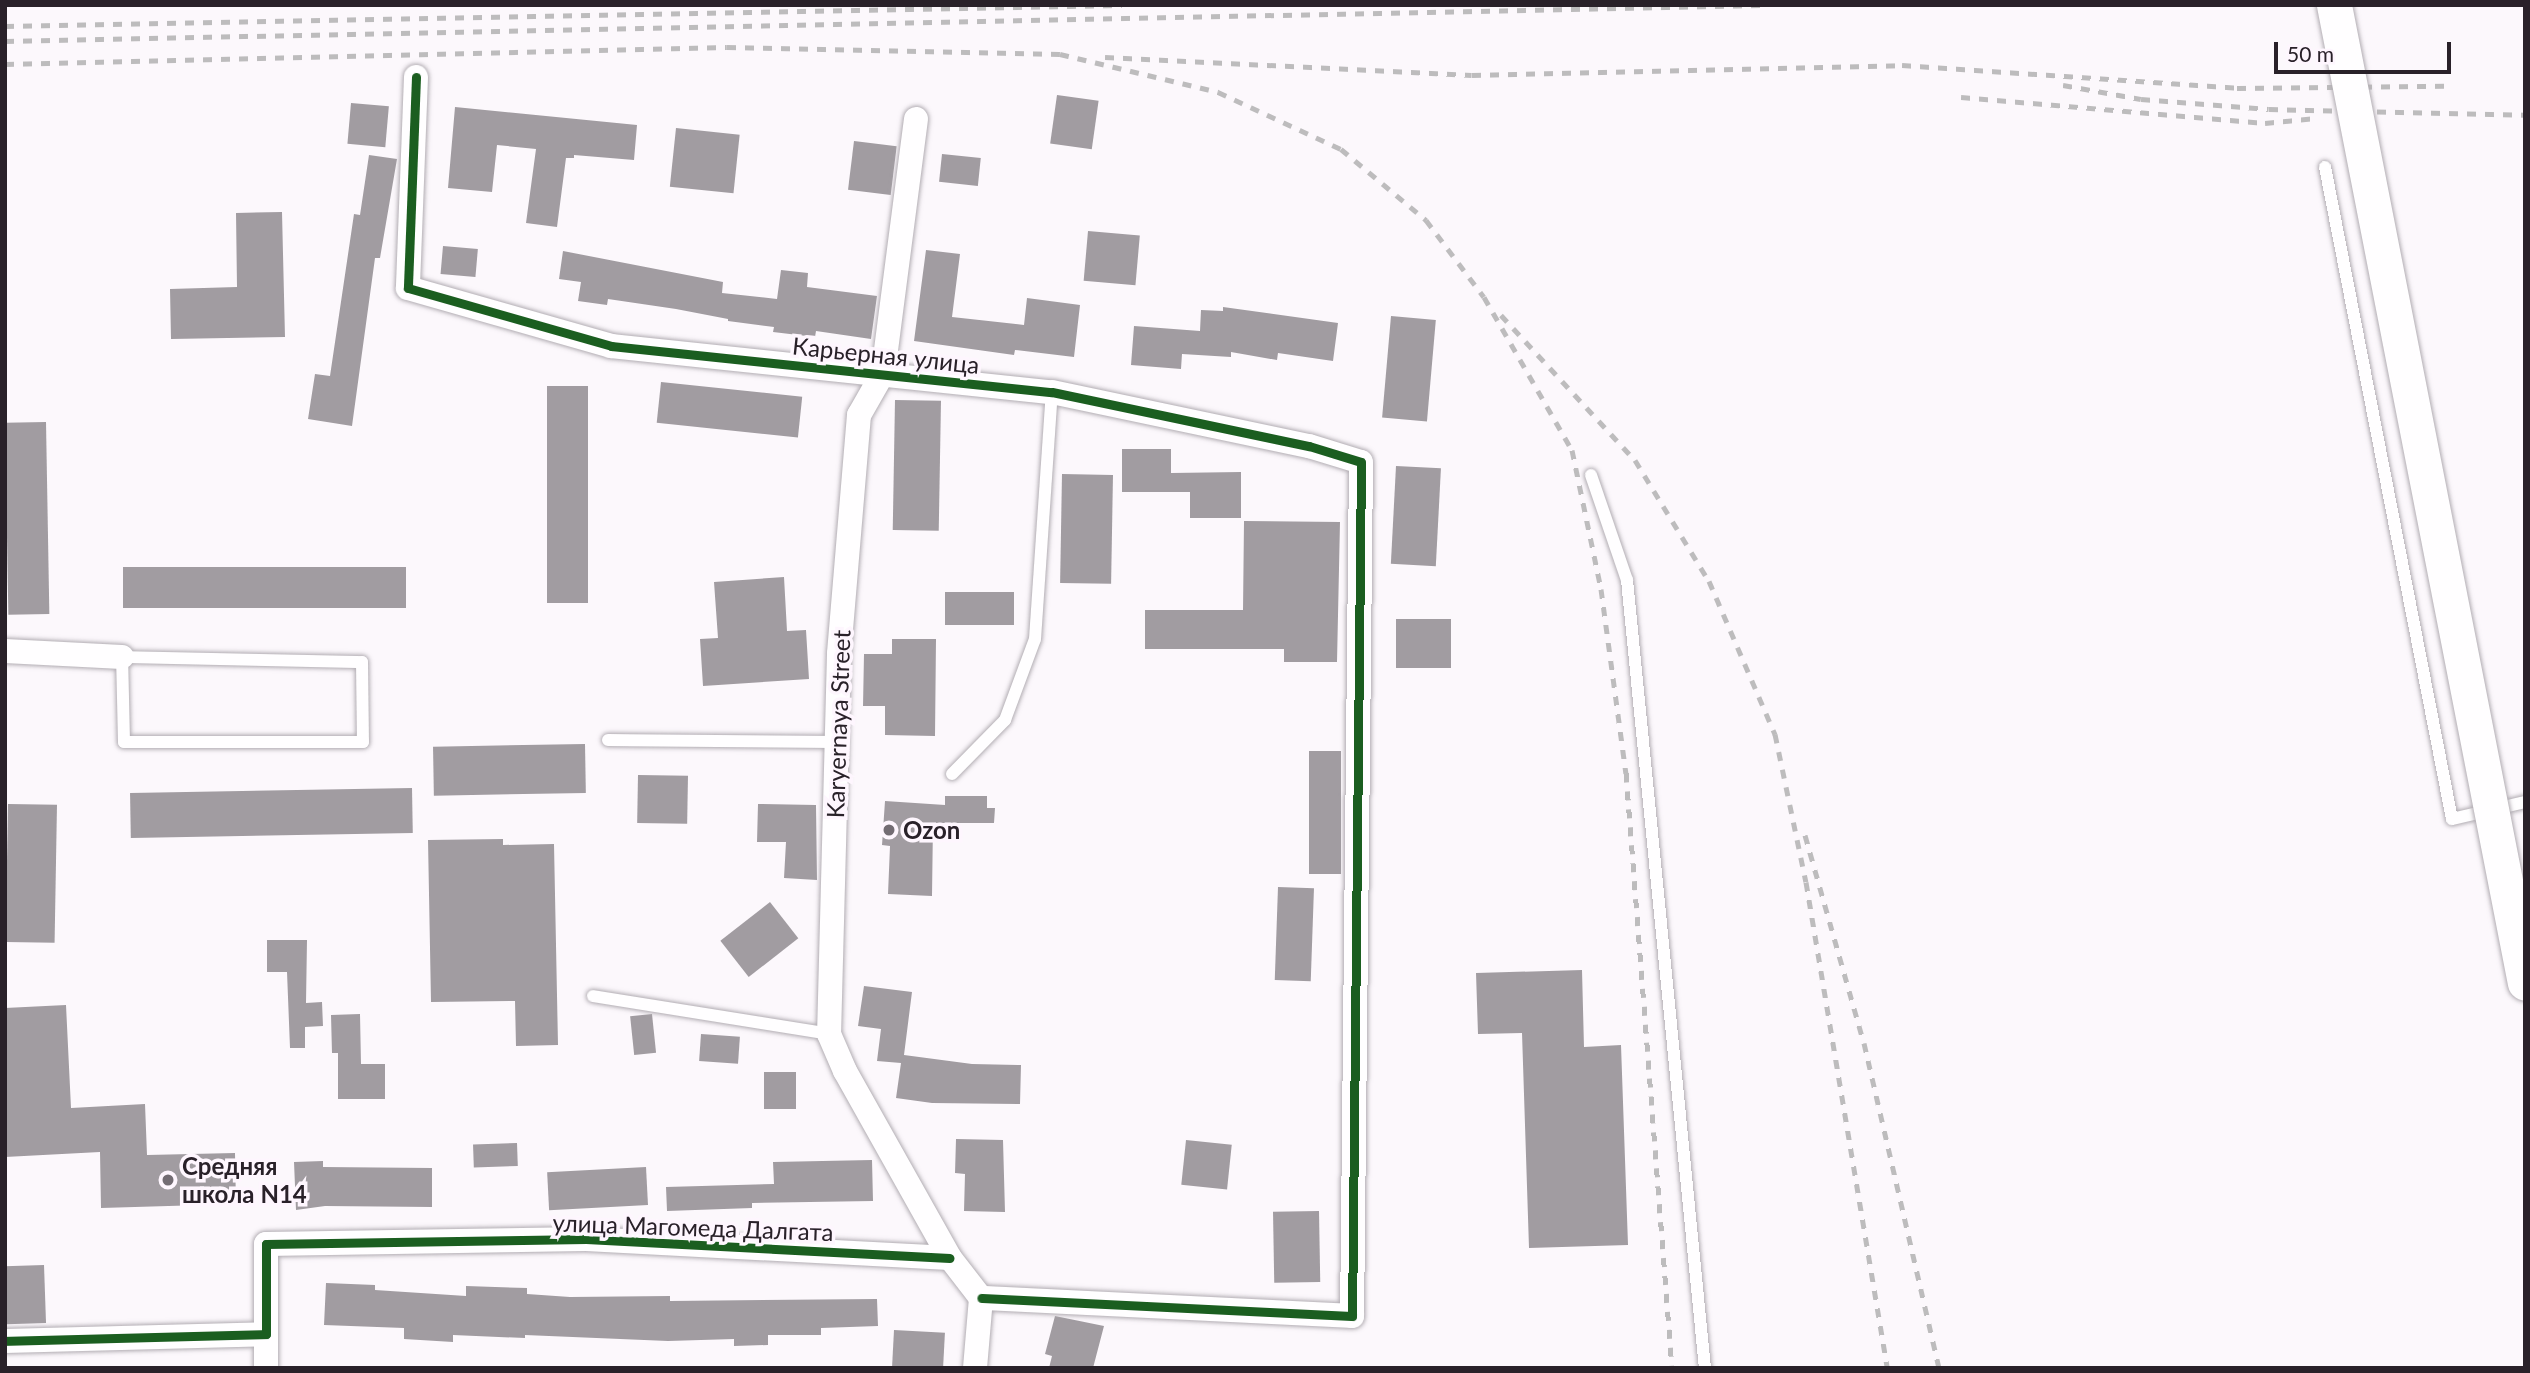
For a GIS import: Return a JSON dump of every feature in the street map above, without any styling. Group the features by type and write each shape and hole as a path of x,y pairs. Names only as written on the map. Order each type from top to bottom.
{"main road":[{"path":"2334,5 2525,983"}],"street":[{"name":"Карьерная улица","path":"416,77 408,288 611,346 1052,392 1309,446 1361,462 1352,1316 981,1298"},
{"name":"Karyernaya Street","path":"916,118 883,373 859,415 839,654 829,1034 845,1070 950,1258 981,1298"},
{"path":"5,651 122,657"},
{"name":"улица Магомеда Далгата","path":"266,1334 267,1244 586,1238 950,1258"},
{"path":"975,1368 981,1298"},
{"path":"5,1341 266,1334 266,1368"}],"lane":[{"path":"2325,167 2452,819 2525,803"},
{"path":"952,774 1004,720 1035,639 1052,392"},
{"path":"1591,475 1626,580 1705,1368"},
{"path":"122,657 362,662 363,742 124,742 122,657"},
{"path":"608,740 835,741"},
{"path":"593,996 829,1034"}],"building":[{"path":"1057,95 1099,101 1092,149 1050,144"},
{"path":"351,103 389,106 385,147 347,144"},
{"path":"455,107 637,125 634,160 574,155 574,158 566,158 557,227 526,223 536,149 497,145 492,192 448,188"},
{"path":"676,128 740,135 733,193 670,187"},
{"path":"854,141 897,146 891,195 848,190"},
{"path":"942,154 981,158 978,186 939,182"},
{"path":"369,155 397,159 380,258 375,258 352,426 308,419 315,374 330,376 354,214 360,215"},
{"path":"282,212 285,337 171,339 170,289 237,287 236,213"},
{"path":"1088,231 1140,236 1135,285 1084,281"},
{"path":"443,246 478,249 475,277 441,274"},
{"path":"926,250 960,254 952,317 1024,325 1027,298 1080,305 1074,357 1015,350 1014,355 914,341"},
{"path":"563,251 723,282 722,293 777,299 781,270 808,273 807,287 877,296 871,339 816,331 815,337 773,332 774,327 608,299 607,305 578,301 581,282 559,279"},
{"path":"1223,307 1338,323 1333,361 1278,353 1277,360 1231,352 1231,357 1182,354 1181,369 1131,365 1134,326 1200,331 1201,310 1223,311"},
{"path":"1391,316 1436,320 1427,422 1382,418"},
{"path":"661,382 802,397 798,438 657,423"},
{"path":"547,386 588,386 588,603 547,603"},
{"path":"895,400 941,401 939,531 893,530"},
{"path":"46,422 49,614 8,615 5,423"},
{"path":"1122,449 1171,449 1171,473 1241,472 1241,518 1190,518 1190,492 1122,492"},
{"path":"1396,466 1441,468 1436,566 1391,564"},
{"path":"1062,474 1113,475 1111,584 1060,583"},
{"path":"1244,521 1340,522 1337,662 1284,662 1284,649 1145,649 1145,610 1243,610"},
{"path":"123,567 406,567 406,608 123,608"},
{"path":"784,577 787,631 806,630 809,679 703,686 700,639 718,638 714,582"},
{"path":"945,592 1014,592 1014,625 945,625"},
{"path":"1396,619 1451,619 1451,668 1396,668"},
{"path":"892,639 936,639 935,736 885,735 885,706 863,706 864,654 892,654"},
{"path":"585,744 586,793 434,796 433,747"},
{"path":"1309,751 1341,751 1341,874 1309,874"},
{"path":"638,775 688,776 687,824 637,823"},
{"path":"412,788 413,833 131,838 130,793"},
{"path":"945,796 987,796 987,808 995,808 994,823 933,823 932,896 888,894 890,846 882,845 885,801 945,805"},
{"path":"8,804 57,805 55,943 6,942"},
{"path":"758,804 816,805 817,880 784,878 786,842 757,842"},
{"path":"503,839 503,845 554,844 558,1045 516,1046 515,1001 431,1002 428,840"},
{"path":"1278,887 1314,888 1311,981 1275,980"},
{"path":"770,902 798,938 749,977 720,941"},
{"path":"267,940 307,940 306,1003 322,1002 323,1026 305,1027 305,1048 290,1048 287,972 267,972"},
{"path":"1582,970 1584,1047 1621,1045 1628,1245 1529,1248 1522,1033 1478,1034 1476,973"},
{"path":"864,986 912,992 904,1055 972,1064 1021,1065 1020,1104 932,1103 896,1098 901,1063 877,1061 881,1029 858,1026"},
{"path":"66,1005 71,1108 145,1104 147,1155 235,1153 236,1204 101,1208 100,1152 5,1157 5,1008"},
{"path":"360,1014 361,1064 385,1064 385,1099 338,1099 338,1053 332,1053 331,1015"},
{"path":"652,1014 656,1053 634,1055 630,1016"},
{"path":"701,1034 740,1037 738,1064 699,1061"},
{"path":"764,1072 796,1072 796,1109 764,1109"},
{"path":"956,1139 1003,1140 1005,1212 964,1211 965,1174 955,1173"},
{"path":"1186,1140 1232,1145 1227,1190 1181,1185"},
{"path":"517,1143 518,1166 474,1168 473,1145"},
{"path":"872,1160 873,1201 752,1203 752,1208 667,1211 666,1187 774,1184 773,1162"},
{"path":"323,1161 323,1167 432,1168 432,1207 325,1206 296,1210 294,1162"},
{"path":"646,1167 648,1205 549,1210 547,1172"},
{"path":"1319,1211 1320,1282 1274,1283 1273,1212"},
{"path":"44,1265 46,1323 7,1324 5,1266"},
{"path":"326,1283 375,1285 375,1290 466,1296 466,1286 527,1288 527,1294 570,1297 670,1296 670,1301 877,1299 878,1326 821,1328 821,1335 768,1335 768,1345 734,1346 734,1339 668,1341 453,1335 453,1342 404,1339 404,1328 324,1325"},
{"path":"1055,1316 1104,1326 1093,1368 1049,1368 1052,1356 1045,1354"},
{"path":"894,1330 945,1333 943,1368 892,1368"}],"railway":[{"path":"5,26 1122,5"},
{"path":"5,41 1762,5"},
{"path":"5,64 727,47 1060,54 1218,92 1341,149 1426,220 1484,297 1572,450 1601,589 1626,773 1672,1368"},
{"path":"1105,57 1472,75 1902,65 2237,88 2445,86"},
{"path":"2063,85 2141,99 2269,109 2525,115"},
{"path":"1961,97 2265,123 2316,118"},
{"path":"1501,315 1635,460 1709,581 1775,734 1806,882 1887,1368"},
{"path":"1805,835 1864,1043 1939,1368"}],"cycle path":[{"path":"416,77 408,288 611,346 1052,392 1309,446 1361,462 1352,1316 981,1298"},
{"path":"5,1341 266,1334 266,1244 586,1239 950,1258"}],"place":[{"name":"Ozon","path":"889,830"},
{"name":"Средняя школа N14","path":"168,1180"}]}
